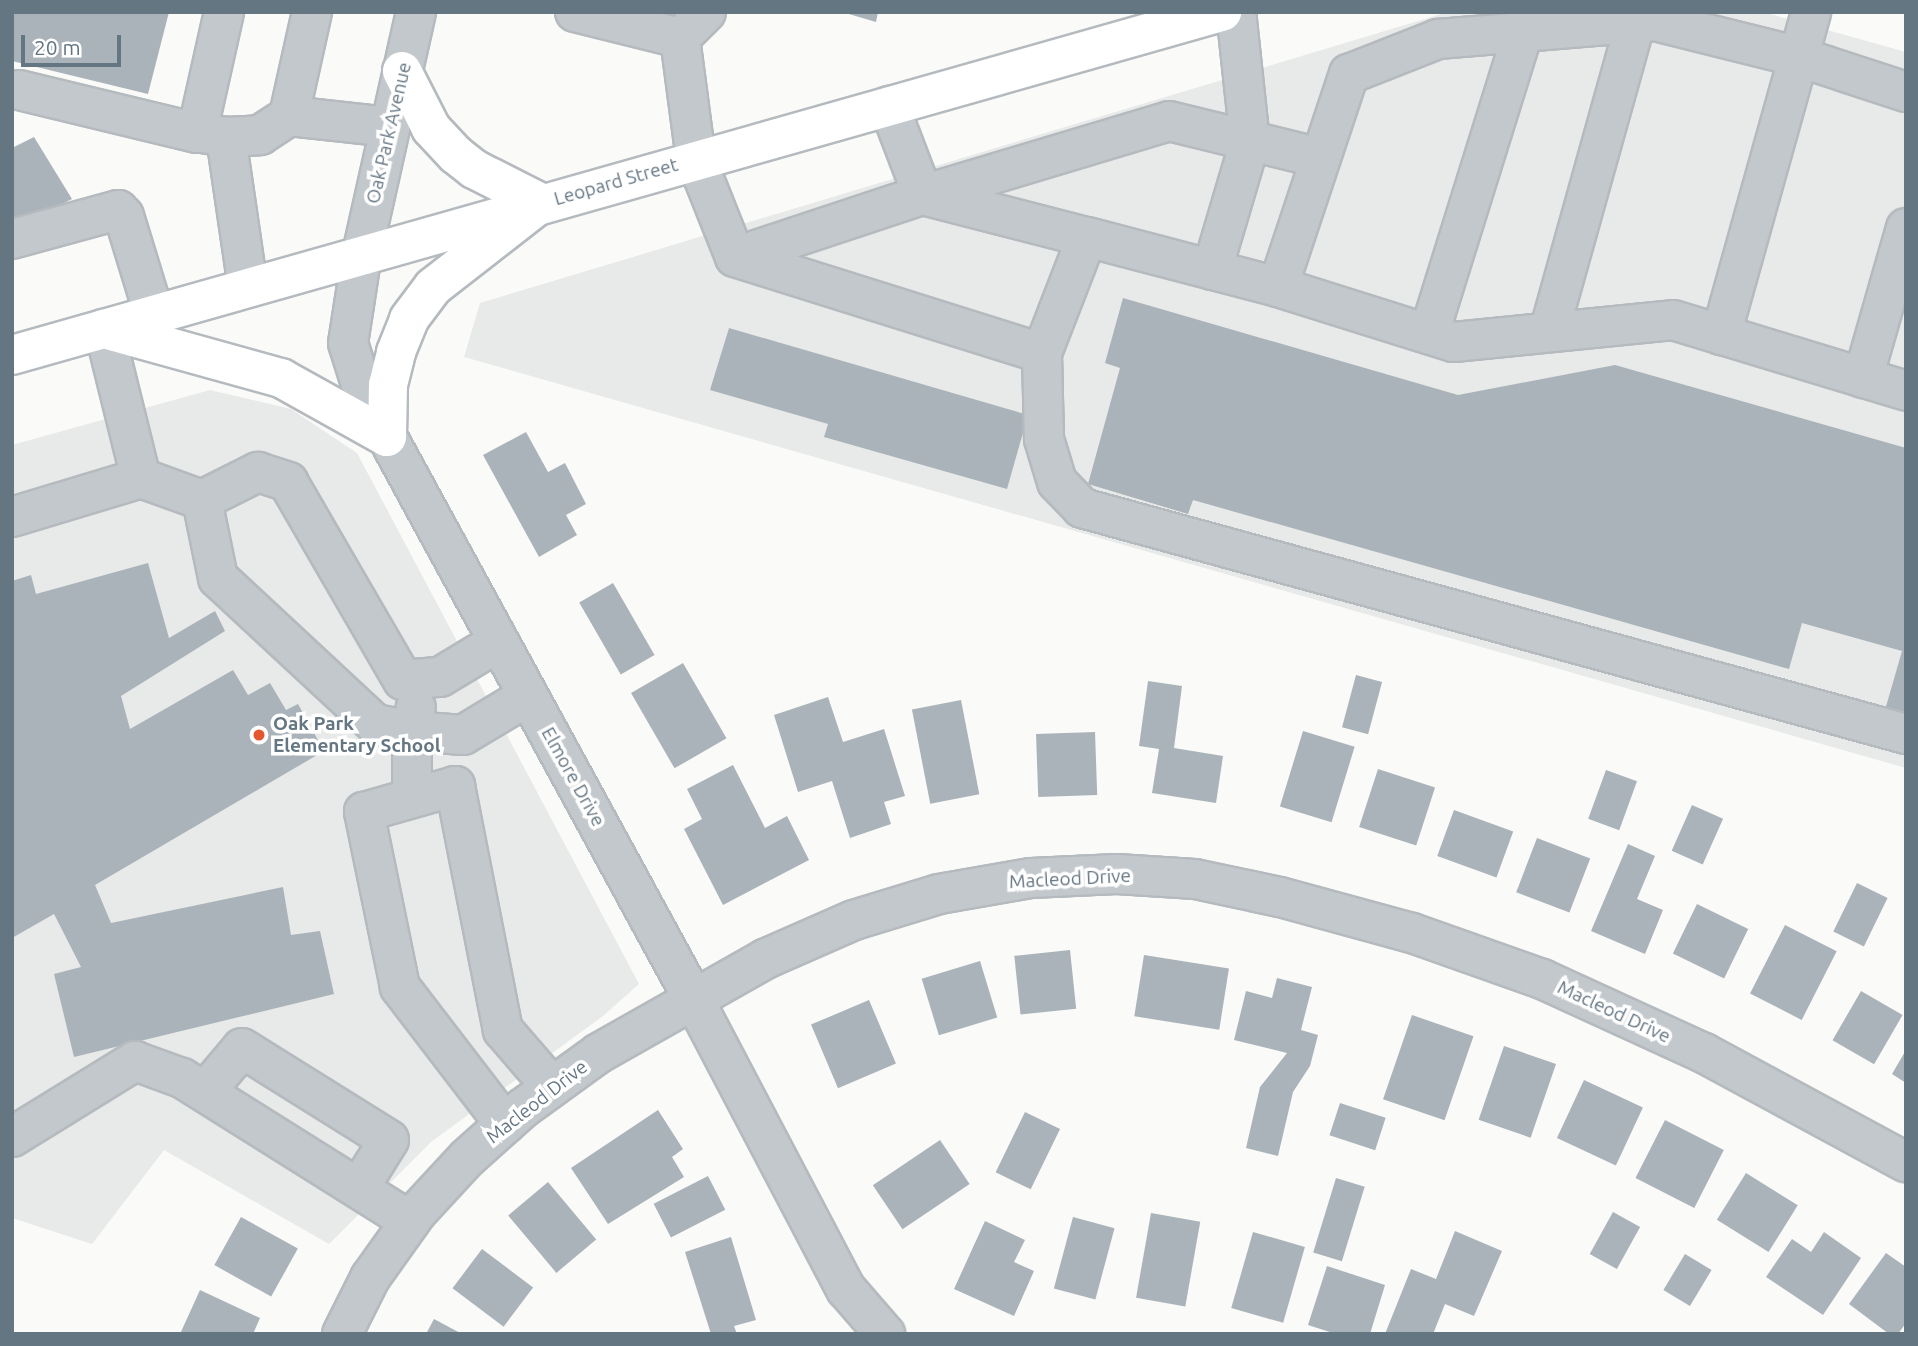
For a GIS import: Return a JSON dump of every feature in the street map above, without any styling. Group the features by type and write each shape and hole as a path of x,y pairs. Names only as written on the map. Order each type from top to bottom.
{"main road":[{"name":"Leopard Street","path":"12,355 362,253 1222,12"},
{"path":"104,329 281,378 387,438 388,385 396,352 409,319 433,287 541,203 474,169 456,155 432,128 402,71"}],"street":[{"path":"224,12 211,135 247,287"},
{"path":"289,116 312,12"},
{"name":"Oak Park Avenue","path":"362,253 416,12"},
{"path":"575,12 680,38"},
{"path":"680,38 706,12"},
{"path":"1212,270 1250,142 1236,12"},
{"path":"1721,335 1811,12"},
{"path":"1278,287 1349,74 1438,39 1655,21 1799,57 1906,92"},
{"path":"1549,332 1635,23"},
{"path":"1429,334 1523,32"},
{"path":"680,38 696,159 735,257"},
{"path":"19,90 211,135 260,135 289,116 390,127"},
{"path":"889,106 923,195"},
{"path":"735,257 923,195 1169,121 1321,158"},
{"path":"923,195 1278,287 1454,342 1673,320 1906,391"},
{"path":"12,239 118,210 124,216 154,314"},
{"path":"1863,378 1906,228"},
{"path":"1087,237 1042,353 1044,439 1057,482 1082,508 1906,734"},
{"name":"Elmore Drive","path":"362,253 348,343 361,384 387,438 693,998 846,1289 885,1334"},
{"path":"735,257 1042,353"},
{"path":"104,329 141,478"},
{"path":"12,517 141,478 202,500 258,472 288,482 403,680 440,677 498,642"},
{"path":"202,500 218,578 374,724 412,731 463,735 528,696"},
{"path":"412,798 412,731 421,680"},
{"path":"505,1124 400,987 364,812 455,786 503,1030 552,1087"},
{"name":"Macleod Drive","path":"342,1334 370,1278 410,1221 467,1158 505,1124 599,1053 765,959 854,920 939,894 1043,877 1117,874 1195,879 1280,897 1412,933 1542,979 1704,1053 1906,1162"},
{"path":"458,1061 503,1030"},
{"path":"205,1092 242,1048 389,1140 359,1188"},
{"path":"12,1137 135,1061 182,1078 410,1221"},
{"name":"Elmore Drive","path":"846,1289 855,1334"}],"shaded area":[{"path":"1448,12 1763,12 1906,52 1906,768 464,357 480,303"},
{"name":"Oak Park Elementary School","path":"210,390 291,409 357,453 639,984 603,1016 431,1142 329,1244 164,1150 92,1244 12,1218 12,445"}],"building":[{"path":"12,12 169,12 148,94 12,61"},
{"path":"842,12 878,12 876,22"},
{"path":"34,137 72,199 12,229 12,148"},
{"path":"1123,298 1458,395 1615,365 1906,448 1906,724 1883,717 1902,651 1802,623 1789,669 1193,500 1188,514 1088,484 1120,368 1105,363"},
{"path":"729,328 1028,415 1007,489 824,437 828,424 710,390"},
{"path":"526,432 548,472 565,463 586,504 566,515 577,535 539,557 483,455"},
{"path":"148,563 169,638 215,611 225,631 121,696 130,729 233,670 248,695 270,683 286,710 298,704 324,751 95,885 111,923 283,887 291,935 320,931 334,994 74,1057 54,974 81,967 54,914 12,938 12,581 31,575 36,594"},
{"path":"613,583 654,655 621,674 579,602"},
{"path":"683,663 726,738 675,768 631,693"},
{"path":"1356,675 1382,682 1368,734 1342,727"},
{"path":"1148,681 1182,686 1174,748 1223,756 1216,803 1152,793 1159,749 1139,746"},
{"path":"828,697 843,742 884,729 905,796 884,802 891,824 850,838 832,781 798,792 774,715"},
{"path":"961,700 979,794 930,804 912,710"},
{"path":"1303,731 1355,747 1332,822 1280,807"},
{"path":"1095,732 1097,795 1038,797 1036,734"},
{"path":"733,765 765,828 787,816 809,860 723,905 684,829 702,819 687,789"},
{"path":"1378,769 1435,788 1416,846 1359,827"},
{"path":"1606,770 1637,781 1619,830 1588,819"},
{"path":"1692,805 1723,819 1703,865 1672,851"},
{"path":"1454,810 1513,832 1496,878 1437,856"},
{"path":"1537,838 1590,858 1569,913 1516,892"},
{"path":"1628,844 1655,856 1637,899 1663,910 1645,954 1591,931"},
{"path":"1857,883 1888,898 1864,946 1833,932"},
{"path":"1697,904 1748,929 1724,978 1673,953"},
{"path":"1785,925 1837,951 1802,1020 1750,994"},
{"path":"1070,950 1076,1009 1020,1015 1014,956"},
{"path":"1144,955 1229,968 1219,1030 1134,1016"},
{"path":"980,961 997,1017 939,1035 922,979"},
{"path":"1277,978 1312,987 1301,1030 1318,1035 1310,1066 1293,1092 1278,1156 1246,1148 1260,1087 1287,1053 1234,1040 1246,991 1272,998"},
{"path":"1861,991 1903,1015 1874,1064 1833,1040"},
{"path":"869,1000 896,1064 838,1088 811,1025"},
{"path":"1412,1015 1473,1036 1444,1120 1383,1099"},
{"path":"1504,1046 1556,1064 1531,1138 1479,1120"},
{"path":"1906,1050 1906,1083 1892,1074"},
{"path":"1584,1080 1643,1107 1616,1165 1557,1138"},
{"path":"1340,1103 1386,1118 1375,1150 1329,1135"},
{"path":"658,1110 683,1149 672,1157 684,1177 608,1224 571,1168"},
{"path":"1025,1112 1060,1129 1031,1189 996,1172"},
{"path":"1665,1120 1724,1150 1694,1208 1635,1178"},
{"path":"940,1140 970,1184 902,1229 873,1185"},
{"path":"1746,1173 1798,1205 1769,1252 1717,1220"},
{"path":"708,1176 725,1210 671,1238 654,1204"},
{"path":"1336,1178 1365,1187 1342,1261 1313,1253"},
{"path":"548,1182 596,1239 556,1273 508,1215"},
{"path":"1613,1212 1640,1227 1617,1269 1590,1254"},
{"path":"1151,1213 1200,1222 1185,1306 1136,1298"},
{"path":"241,1217 298,1249 271,1297 214,1265"},
{"path":"1073,1217 1115,1228 1095,1300 1054,1288"},
{"path":"985,1221 1025,1240 1014,1262 1034,1271 1014,1316 954,1289"},
{"path":"1455,1231 1502,1251 1474,1316 1445,1304 1433,1334 1385,1334 1411,1269 1436,1279"},
{"path":"1253,1232 1305,1247 1283,1323 1231,1308"},
{"path":"1824,1232 1861,1258 1823,1315 1766,1277 1792,1239 1811,1252"},
{"path":"731,1237 756,1320 734,1326 737,1334 711,1334 685,1252"},
{"path":"482,1249 533,1288 504,1327 453,1288"},
{"path":"1886,1253 1906,1267 1906,1323 1898,1334 1889,1334 1849,1304"},
{"path":"1685,1254 1712,1270 1690,1306 1663,1290"},
{"path":"1327,1266 1385,1285 1370,1334 1336,1334 1308,1325"},
{"path":"200,1290 260,1318 253,1334 180,1334"},
{"path":"434,1319 462,1334 426,1334"}],"place":[{"name":"Oak Park Elementary School","path":"259,735"}]}
